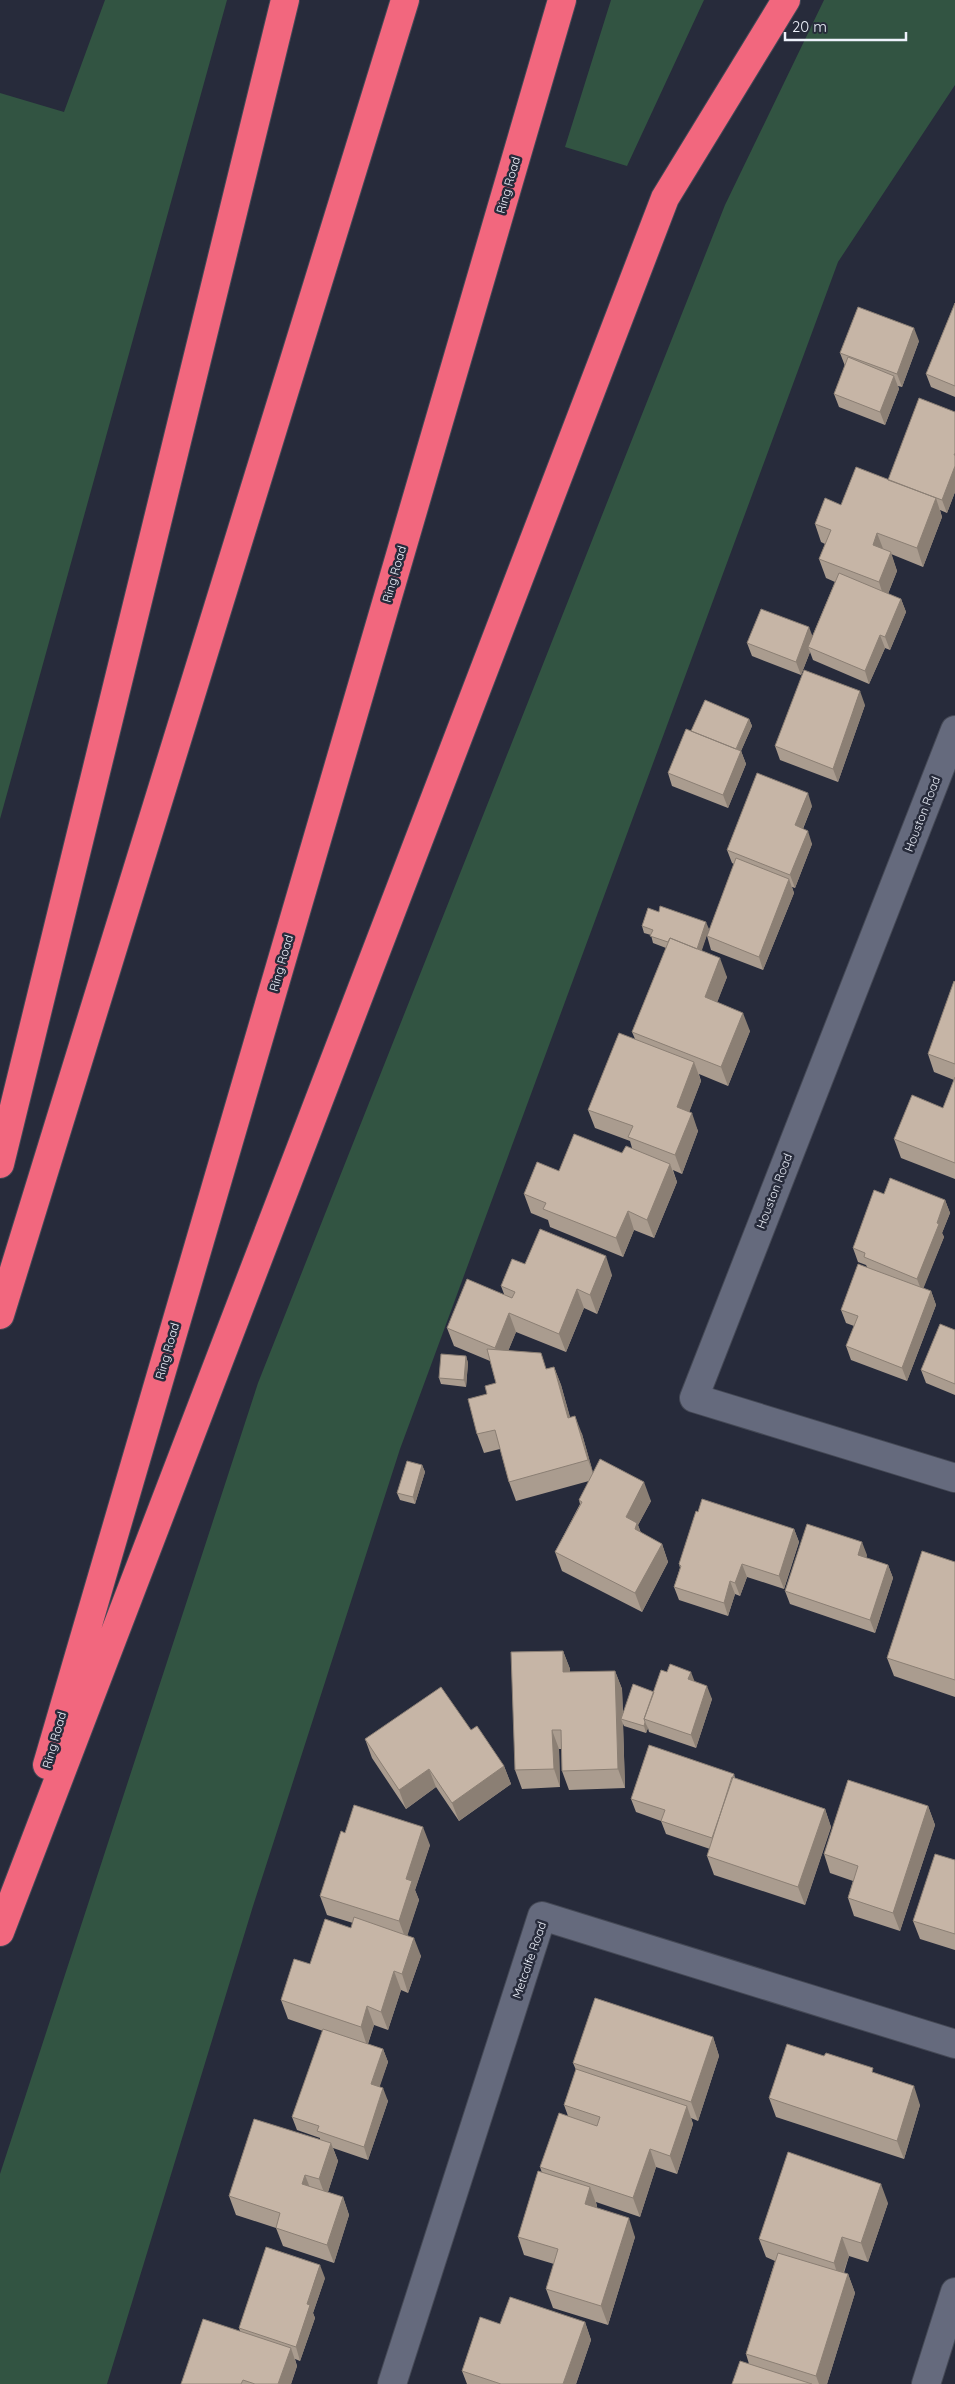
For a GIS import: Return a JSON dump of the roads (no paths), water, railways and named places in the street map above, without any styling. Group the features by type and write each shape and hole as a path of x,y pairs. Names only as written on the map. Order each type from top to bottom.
{"highway":[{"path":"0,1164 285,0"},
{"path":"0,1315 405,0"},
{"name":"Ring Road","path":"0,1925 562,0"},
{"path":"0,1932 664,198 786,0"}],"street":[{"name":"Houston Road","path":"955,730 694,1398 955,1478"},
{"name":"Metcalfe Road","path":"392,2384 542,1916 955,2044"},
{"path":"926,2384 955,2292"}]}
